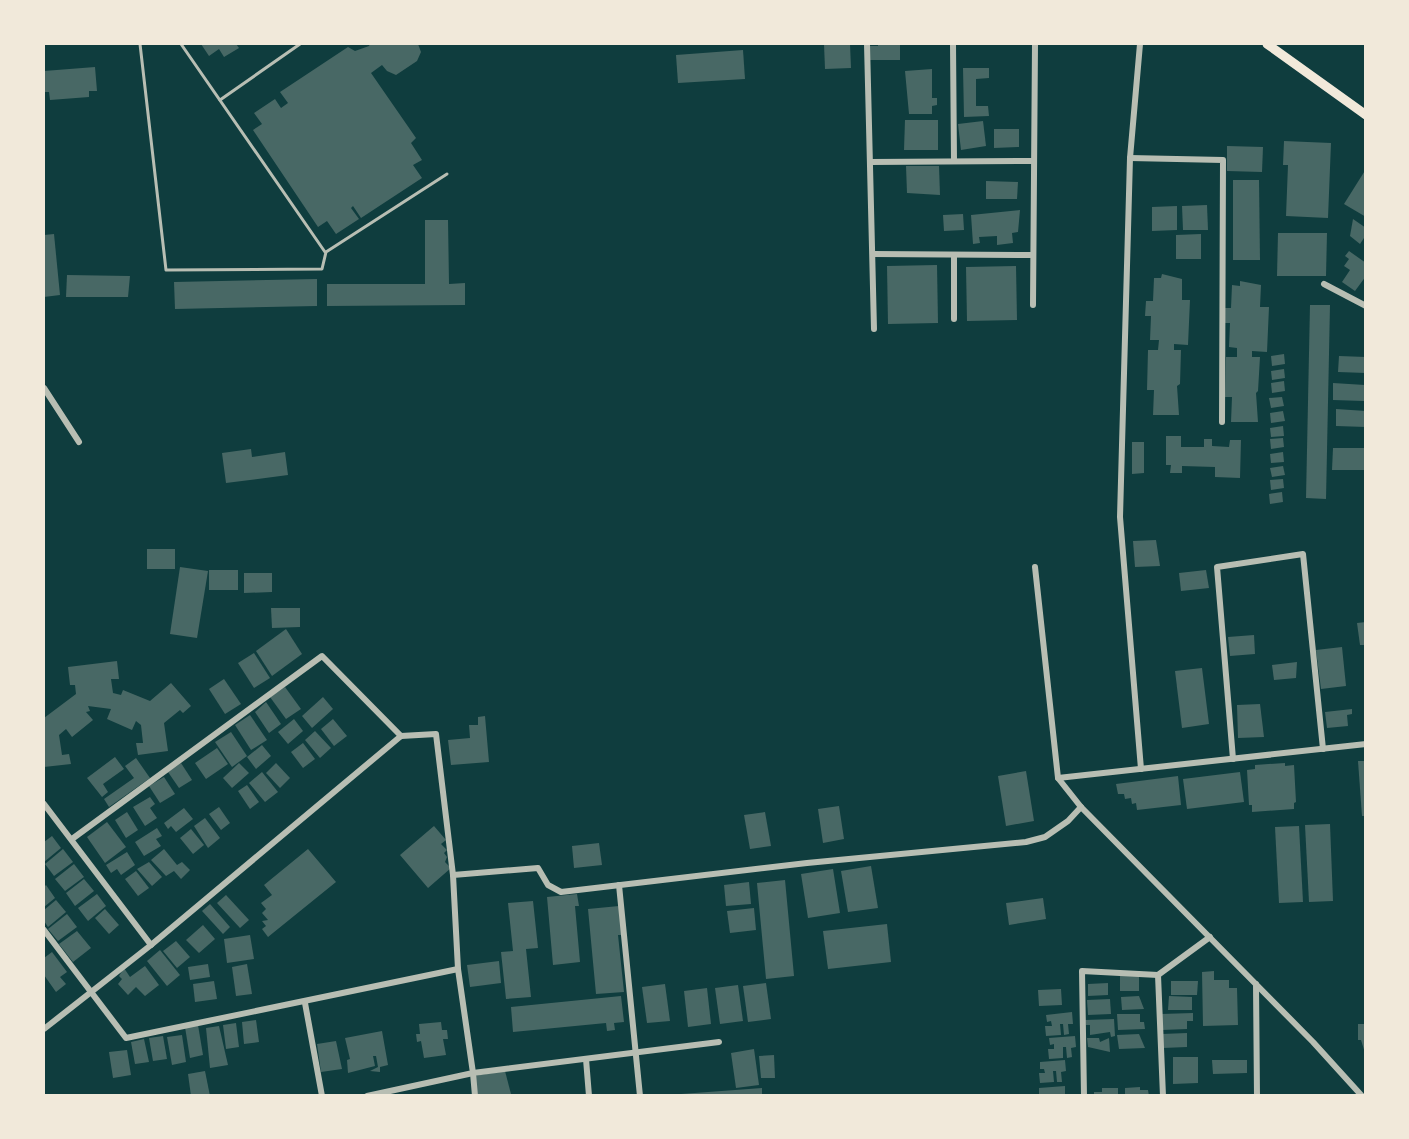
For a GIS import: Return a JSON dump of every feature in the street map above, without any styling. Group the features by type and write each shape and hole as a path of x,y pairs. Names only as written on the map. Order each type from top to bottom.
{"main road":[{"path":"1268,44 1365,115"}],"street":[{"path":"867,44 874,329"},
{"path":"953,44 954,161"},
{"path":"1033,305 1035,44"},
{"path":"1140,44 1130,158 1120,518 1141,769"},
{"path":"1130,158 1223,160 1222,422"},
{"path":"870,162 1034,161"},
{"path":"873,254 1033,255"},
{"path":"954,255 954,319"},
{"path":"1324,284 1365,306"},
{"path":"44,388 79,442"},
{"path":"1233,759 1217,567 1303,554 1323,749"},
{"path":"1035,567 1058,778 1082,807 1362,1095"},
{"path":"72,839 322,656 401,736"},
{"path":"44,1029 151,945 401,736 436,734 453,875 458,969 475,1095"},
{"path":"1058,778 1365,744"},
{"path":"44,804 151,945"},
{"path":"453,875 538,868 548,885 561,891 807,862 1026,842 1045,837 1068,821 1082,807"},
{"path":"619,885 640,1095"},
{"path":"44,930 126,1038 305,1003 458,969"},
{"path":"1084,1095 1082,971 1158,975 1210,937"},
{"path":"1158,975 1163,1095"},
{"path":"1256,984 1257,1095"},
{"path":"305,1003 322,1095"},
{"path":"367,1095 473,1072 719,1042"},
{"path":"586,1059 589,1095"}],"lane":[{"path":"140,44 166,270 322,269 326,252 447,174"},
{"path":"181,44 326,252"},
{"path":"220,100 300,44"}],"building":[{"path":"201,44 236,44 239,48 224,57 219,49 209,56"},
{"path":"370,44 418,44 421,52 417,61 396,75 387,71 382,65 371,73 416,138 411,143 422,160 413,165 422,178 361,218 353,206 351,208 359,219 336,234 327,221 318,227 253,130 262,124 254,113 275,99 281,108 288,103 280,92 348,47 355,51"},
{"path":"824,44 850,44 851,68 825,69"},
{"path":"878,44 900,44 900,60 870,60 870,46 878,46"},
{"path":"743,50 745,79 678,83 676,55"},
{"path":"95,67 97,91 89,91 89,97 50,100 49,92 44,92 44,71"},
{"path":"963,68 989,68 989,78 976,79 976,106 988,106 989,116 964,117"},
{"path":"932,69 932,98 937,98 937,105 932,106 932,114 909,114 905,71"},
{"path":"905,120 938,120 938,150 904,150"},
{"path":"983,121 986,146 961,150 958,124"},
{"path":"994,129 1019,129 1019,147 994,148"},
{"path":"1284,141 1331,143 1328,218 1286,216 1288,165 1283,165"},
{"path":"1227,146 1263,147 1262,172 1227,171"},
{"path":"906,166 939,166 940,195 907,193"},
{"path":"1366,169 1366,217 1344,204"},
{"path":"1233,180 1259,180 1260,260 1233,260"},
{"path":"986,181 1018,182 1017,199 986,199"},
{"path":"1207,205 1208,230 1183,230 1182,206"},
{"path":"1177,206 1177,230 1152,231 1152,207"},
{"path":"1020,210 1018,232 1012,233 1013,243 997,245 997,236 979,237 980,243 973,244 971,215"},
{"path":"963,214 964,230 944,231 943,215"},
{"path":"1353,219 1366,228 1366,235 1360,244 1350,236"},
{"path":"425,220 448,220 449,284 465,283 465,305 327,306 327,284 425,284"},
{"path":"1278,233 1327,233 1326,276 1277,276"},
{"path":"54,234 60,295 44,297 44,235"},
{"path":"1201,234 1201,259 1176,259 1176,235"},
{"path":"1349,251 1366,263 1366,276 1355,291 1342,282 1350,270 1344,266 1349,259 1345,256"},
{"path":"937,265 938,323 888,324 887,266"},
{"path":"1016,266 1017,320 967,321 966,267"},
{"path":"1162,274 1182,279 1182,300 1190,300 1188,345 1174,344 1174,350 1181,350 1180,384 1177,386 1179,415 1153,415 1154,390 1147,390 1148,350 1158,350 1159,340 1150,340 1151,316 1145,316 1146,301 1153,301 1154,278 1161,278"},
{"path":"67,275 130,276 128,297 66,297"},
{"path":"317,279 317,306 175,309 174,282"},
{"path":"1240,281 1261,285 1260,307 1269,307 1267,352 1252,351 1252,357 1260,357 1256,393 1258,422 1231,422 1232,397 1225,397 1226,357 1237,357 1237,348 1229,347 1230,323 1224,323 1224,308 1231,308 1232,285 1240,286"},
{"path":"1310,305 1330,305 1326,499 1306,498"},
{"path":"1284,354 1285,364 1272,366 1271,356"},
{"path":"1339,356 1366,357 1366,373 1338,372"},
{"path":"1284,369 1285,378 1272,380 1271,371"},
{"path":"1284,381 1285,391 1272,393 1271,383"},
{"path":"1333,383 1365,385 1364,401 1333,400"},
{"path":"1282,397 1284,406 1271,408 1269,398"},
{"path":"1336,409 1366,411 1366,427 1336,426"},
{"path":"1283,411 1285,421 1271,423 1270,413"},
{"path":"1283,426 1284,436 1271,437 1270,428"},
{"path":"1166,436 1181,436 1181,447 1204,447 1204,439 1212,439 1212,446 1229,447 1230,440 1241,440 1240,478 1215,477 1215,467 1182,466 1182,473 1170,473 1171,465 1166,465"},
{"path":"1283,438 1284,447 1271,449 1270,439"},
{"path":"1132,442 1144,442 1144,473 1132,474"},
{"path":"1333,448 1366,448 1366,470 1332,470"},
{"path":"251,449 252,457 285,452 288,475 226,483 222,453"},
{"path":"1283,452 1284,462 1271,463 1270,454"},
{"path":"1283,466 1285,475 1272,477 1270,468"},
{"path":"1283,479 1284,488 1271,490 1270,480"},
{"path":"1282,492 1283,502 1270,504 1269,494"},
{"path":"1156,540 1160,566 1135,567 1133,541"},
{"path":"147,549 175,549 175,569 147,569"},
{"path":"180,567 208,571 197,638 170,634"},
{"path":"209,570 238,570 238,590 209,590"},
{"path":"1206,570 1209,588 1181,591 1179,573"},
{"path":"244,573 272,573 272,592 244,593"},
{"path":"271,608 300,608 300,627 272,628"},
{"path":"1366,622 1366,645 1360,645 1357,623"},
{"path":"286,629 302,654 272,676 256,651"},
{"path":"1254,635 1255,654 1230,656 1228,637"},
{"path":"1342,647 1346,686 1321,689 1316,650"},
{"path":"254,653 270,678 254,688 238,663"},
{"path":"117,661 119,679 111,679 113,693 121,695 123,690 150,701 171,683 191,706 183,713 180,710 164,723 168,751 138,755 136,743 143,743 141,725 136,721 132,730 107,719 111,709 88,706 90,711 86,712 93,720 72,737 66,729 59,735 62,755 69,754 71,764 44,767 44,718 76,694 75,685 70,685 68,667"},
{"path":"1297,662 1296,678 1274,680 1272,665"},
{"path":"1202,668 1209,724 1182,728 1175,671"},
{"path":"224,679 241,704 225,714 209,689"},
{"path":"285,687 301,709 286,719 270,697"},
{"path":"323,697 333,709 312,728 302,716"},
{"path":"266,702 281,724 269,733 255,712"},
{"path":"1260,704 1264,737 1238,738 1237,705"},
{"path":"1352,709 1352,714 1347,715 1348,726 1327,728 1325,712"},
{"path":"250,715 267,740 251,750 235,725"},
{"path":"485,716 489,762 451,765 448,740 470,738 469,725 478,725 478,717"},
{"path":"294,719 303,731 288,744 278,732"},
{"path":"333,719 347,736 334,746 321,729"},
{"path":"315,731 331,748 320,758 305,740"},
{"path":"231,732 247,756 232,767 215,742"},
{"path":"303,743 315,759 303,768 291,752"},
{"path":"262,745 271,756 256,769 247,757"},
{"path":"217,748 228,764 206,779 195,763"},
{"path":"115,757 124,769 103,784 108,792 102,797 87,778"},
{"path":"136,758 150,778 109,807 104,799 134,778 125,766"},
{"path":"1358,761 1366,761 1366,816 1362,816"},
{"path":"181,763 192,780 179,788 168,772"},
{"path":"239,763 249,773 232,788 223,778"},
{"path":"276,763 290,778 280,788 266,773"},
{"path":"1285,763 1285,766 1294,765 1296,802 1294,809 1252,812 1252,805 1249,805 1247,770 1255,769 1255,765"},
{"path":"1026,771 1034,821 1006,826 998,776"},
{"path":"262,772 278,792 265,802 249,783"},
{"path":"1240,772 1244,802 1187,809 1183,779"},
{"path":"1178,776 1181,805 1137,810 1136,803 1132,804 1131,798 1125,799 1124,794 1118,794 1116,784"},
{"path":"164,777 175,794 160,803 149,786"},
{"path":"247,785 259,802 250,809 238,791"},
{"path":"150,797 155,804 150,808 157,818 145,826 133,807"},
{"path":"839,806 844,839 823,843 818,809"},
{"path":"219,807 230,823 221,830 209,814"},
{"path":"184,808 193,819 176,832 171,826 168,829 164,823"},
{"path":"127,812 138,830 126,838 115,820"},
{"path":"765,812 771,846 750,849 744,815"},
{"path":"205,818 220,838 208,848 194,826"},
{"path":"107,822 126,847 105,863 87,837"},
{"path":"1330,824 1333,901 1309,902 1305,825"},
{"path":"434,826 446,840 441,844 447,850 444,853 447,857 445,862 451,868 428,888 400,855"},
{"path":"1299,826 1303,902 1279,903 1275,827"},
{"path":"157,828 162,836 156,839 161,846 144,856 135,842"},
{"path":"191,829 204,845 193,854 180,838"},
{"path":"52,836 61,848 44,862 44,842"},
{"path":"599,843 602,865 574,868 572,846"},
{"path":"63,849 73,862 54,876 45,864"},
{"path":"164,849 177,865 182,862 190,870 181,879 174,871 166,876 151,860"},
{"path":"308,849 336,882 268,937 262,929 266,926 262,921 268,920 262,913 266,909 261,903 272,895 264,885"},
{"path":"127,852 135,865 121,875 117,869 111,873 106,865"},
{"path":"149,862 162,877 152,886 137,869"},
{"path":"74,864 84,877 65,891 55,879"},
{"path":"871,866 878,908 848,912 841,871"},
{"path":"833,869 840,913 808,918 801,874"},
{"path":"136,871 149,888 138,896 125,879"},
{"path":"84,879 94,891 75,906 66,893"},
{"path":"785,880 794,976 766,979 757,883"},
{"path":"749,882 751,904 726,906 724,885"},
{"path":"46,885 55,898 44,907 44,887"},
{"path":"97,894 106,906 88,921 78,908"},
{"path":"577,894 579,906 575,906 580,962 553,965 547,897"},
{"path":"226,895 249,920 240,928 217,903"},
{"path":"1043,898 1046,919 1009,925 1006,903"},
{"path":"56,900 66,912 48,927 44,921 44,910"},
{"path":"533,901 538,948 526,949 531,997 506,999 501,952 513,951 508,903"},
{"path":"210,904 230,927 223,934 202,911"},
{"path":"619,906 622,935 618,935 624,992 596,994 588,909"},
{"path":"754,908 756,930 730,933 727,911"},
{"path":"105,909 119,925 109,934 95,918"},
{"path":"67,914 77,927 58,941 48,929"},
{"path":"887,924 891,962 828,969 823,931"},
{"path":"203,925 215,939 199,953 186,940"},
{"path":"77,931 91,948 73,962 59,944"},
{"path":"250,935 254,959 227,963 224,939"},
{"path":"176,941 190,957 177,968 163,951"},
{"path":"160,950 180,975 167,986 147,961"},
{"path":"52,952 67,972 60,977 66,984 56,992 44,975 44,958"},
{"path":"499,961 501,983 470,987 467,965"},
{"path":"208,964 210,977 190,980 188,967"},
{"path":"247,964 252,994 236,996 232,967"},
{"path":"145,966 159,985 145,996 136,987 128,995 118,984 122,979 119,976 124,968 130,977"},
{"path":"1214,971 1214,980 1229,980 1229,988 1237,988 1238,1025 1203,1026 1202,972"},
{"path":"1120,974 1139,976 1139,991 1120,991"},
{"path":"214,981 217,999 195,1002 193,984"},
{"path":"1171,981 1198,981 1197,995 1171,995"},
{"path":"766,983 771,1019 748,1022 743,986"},
{"path":"1108,983 1108,995 1088,996 1088,984"},
{"path":"665,984 670,1021 647,1023 642,987"},
{"path":"738,985 743,1021 720,1024 715,988"},
{"path":"707,988 711,1024 688,1027 684,991"},
{"path":"1061,989 1062,1005 1039,1006 1038,990"},
{"path":"621,996 624,1022 614,1023 615,1030 607,1031 606,1023 513,1032 511,1007"},
{"path":"1139,996 1144,1009 1122,1010 1121,997"},
{"path":"1169,996 1192,997 1192,1010 1168,1010"},
{"path":"1110,999 1111,1014 1088,1015 1087,1000"},
{"path":"1072,1012 1073,1024 1068,1024 1069,1034 1064,1035 1063,1024 1060,1024 1061,1035 1046,1036 1045,1026 1052,1026 1051,1021 1047,1022 1046,1015"},
{"path":"1193,1013 1193,1021 1187,1021 1187,1029 1162,1030 1161,1014"},
{"path":"1117,1014 1140,1014 1140,1022 1144,1022 1145,1029 1118,1030"},
{"path":"1114,1019 1115,1036 1111,1037 1110,1032 1090,1035 1090,1025 1086,1025 1085,1020"},
{"path":"256,1020 259,1042 244,1044 242,1022"},
{"path":"441,1022 442,1030 447,1030 448,1039 443,1039 446,1055 424,1058 421,1041 417,1042 416,1034 420,1034 419,1024"},
{"path":"236,1023 239,1047 226,1049 223,1025"},
{"path":"1358,1024 1366,1024 1366,1056 1361,1040 1358,1040"},
{"path":"198,1025 203,1055 190,1058 185,1027"},
{"path":"219,1026 228,1065 210,1068 206,1028"},
{"path":"382,1031 388,1065 380,1067 380,1072 370,1071 378,1067 376,1056 373,1056 375,1066 348,1073 347,1060 350,1059 345,1038"},
{"path":"1187,1033 1187,1047 1163,1048 1162,1034"},
{"path":"1139,1034 1145,1048 1119,1049 1117,1035"},
{"path":"182,1035 186,1062 172,1065 167,1037"},
{"path":"163,1036 167,1059 153,1061 149,1038"},
{"path":"1075,1036 1076,1047 1071,1048 1072,1057 1067,1058 1066,1047 1063,1047 1063,1058 1049,1059 1048,1049 1054,1049 1054,1044 1050,1045 1049,1038"},
{"path":"1087,1038 1099,1038 1100,1042 1109,1038 1110,1052 1088,1047"},
{"path":"144,1039 149,1062 135,1064 131,1042"},
{"path":"336,1041 342,1069 321,1072 317,1044"},
{"path":"754,1049 759,1085 736,1088 731,1053"},
{"path":"127,1050 131,1075 113,1078 109,1052"},
{"path":"774,1055 775,1078 761,1078 759,1056"},
{"path":"1173,1057 1198,1057 1198,1083 1173,1084"},
{"path":"1065,1060 1066,1071 1061,1072 1062,1082 1057,1082 1056,1071 1053,1071 1054,1082 1040,1083 1039,1073 1045,1073 1044,1069 1040,1069 1040,1062"},
{"path":"1212,1060 1247,1060 1247,1073 1213,1074"},
{"path":"205,1071 210,1096 191,1096 188,1074"},
{"path":"505,1071 511,1094 477,1096 474,1076"},
{"path":"1065,1086 1065,1096 1039,1095 1039,1088"},
{"path":"1140,1087 1140,1090 1148,1090 1149,1096 1125,1096 1125,1088"},
{"path":"762,1088 762,1096 681,1096 681,1094"},
{"path":"1102,1088 1118,1088 1118,1096 1094,1096 1094,1092 1102,1092"}]}
